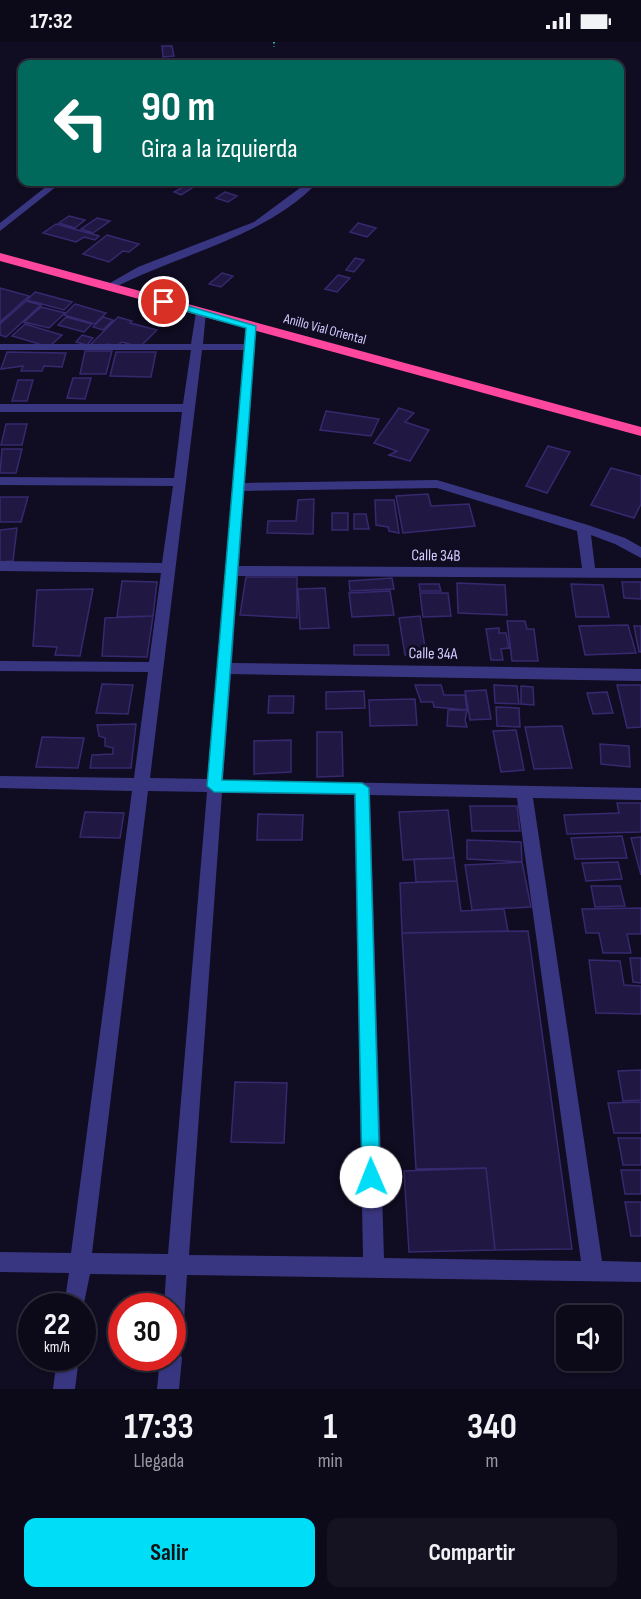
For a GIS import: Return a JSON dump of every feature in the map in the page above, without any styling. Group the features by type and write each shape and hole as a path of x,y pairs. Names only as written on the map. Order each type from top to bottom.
{"highway":[{"name":"Anillo Vial Oriental","path":"0,257 641,432"}],"street":[{"path":"0,228 52,186"},
{"path":"108,287 142,269 258,224 308,186"},
{"path":"77,1293 201,312"},
{"path":"176,1293 251,326"},
{"path":"0,347 248,347"},
{"path":"0,408 188,408"},
{"path":"0,481 178,482"},
{"path":"237,487 437,484 583,528 620,541 641,553"},
{"path":"583,528 589,572"},
{"path":"0,566 168,568"},
{"name":"Calle 34B","path":"231,570 641,573"},
{"path":"0,666 155,667"},
{"name":"Calle 34A","path":"224,668 641,675"},
{"path":"0,782 641,794"},
{"path":"362,788 374,1269"},
{"path":"524,791 593,1272"},
{"path":"0,1262 641,1272"},
{"path":"64,1389 66,1371"},
{"path":"168,1389 170,1371"}],"path":[{"path":"274,42 274,47"}],"building":[{"path":"162,46 172,46 174,56 163,57"},
{"path":"185,186 195,186 181,195 174,192"},
{"path":"225,192 237,196 228,202 216,198"},
{"path":"69,216 85,220 75,228 59,223"},
{"path":"97,218 110,221 93,233 81,229"},
{"path":"358,223 376,228 367,237 350,232"},
{"path":"56,224 99,236 95,240 84,237 76,242 43,233"},
{"path":"107,235 139,244 129,252 123,251 109,262 83,254"},
{"path":"355,258 364,260 354,272 346,270"},
{"path":"222,273 233,276 221,287 209,284"},
{"path":"338,275 350,278 337,292 325,289"},
{"path":"0,288 29,296 0,322"},
{"path":"35,292 72,302 64,310 27,300"},
{"path":"26,301 41,305 6,337 0,335 0,324"},
{"path":"75,304 106,313 95,324 64,315"},
{"path":"41,307 65,313 49,328 24,322"},
{"path":"66,317 92,324 84,332 58,325"},
{"path":"103,317 113,320 103,330 93,327"},
{"path":"118,317 132,321 130,323 157,330 140,347 122,342 117,346 108,344 104,347 91,344"},
{"path":"25,324 62,335 49,347 12,336"},
{"path":"82,335 93,338 87,345 76,342"},
{"path":"85,351 112,351 106,374 80,374"},
{"path":"7,352 66,353 62,367 44,366 42,371 21,371 23,366 1,369"},
{"path":"116,352 156,352 151,377 110,376"},
{"path":"73,378 91,378 85,399 67,398"},
{"path":"18,380 33,380 27,401 12,401"},
{"path":"399,408 414,413 405,422 429,430 410,461 389,455 397,451 374,443"},
{"path":"326,411 379,419 371,436 320,430"},
{"path":"6,424 27,424 22,445 1,445"},
{"path":"548,446 570,452 547,493 526,486"},
{"path":"2,449 22,449 16,473 0,473"},
{"path":"611,468 641,476 641,504 634,518 591,505"},
{"path":"428,494 431,506 469,504 475,526 403,533 396,496"},
{"path":"0,497 28,497 21,522 0,522"},
{"path":"314,499 313,534 267,533 268,521 296,521 298,500"},
{"path":"375,500 394,500 399,533 389,531 388,527 376,525"},
{"path":"332,513 348,513 348,530 332,530"},
{"path":"354,514 366,514 369,529 354,529"},
{"path":"17,528 13,561 0,562 0,530"},
{"path":"246,577 297,577 297,618 240,615"},
{"path":"392,578 394,589 350,591 349,581"},
{"path":"122,581 157,582 153,616 117,617"},
{"path":"622,582 641,582 641,599 624,598"},
{"path":"457,583 505,585 507,615 458,613"},
{"path":"419,584 439,584 441,591 420,591"},
{"path":"571,584 603,585 609,617 576,617"},
{"path":"325,588 329,628 300,629 298,589"},
{"path":"93,589 80,656 55,655 57,647 33,646 37,590"},
{"path":"390,591 394,615 352,617 349,593"},
{"path":"420,593 448,593 451,616 423,617"},
{"path":"153,616 147,657 102,656 105,618"},
{"path":"420,616 426,654 405,655 399,618"},
{"path":"507,621 525,621 527,629 534,629 538,661 512,661"},
{"path":"628,625 636,653 585,655 579,626"},
{"path":"634,626 641,626 641,652 639,652"},
{"path":"499,628 499,633 506,633 509,648 501,649 503,660 491,660 486,629"},
{"path":"354,645 388,645 389,655 354,655"},
{"path":"102,684 133,685 128,714 96,713"},
{"path":"415,685 441,685 444,695 465,695 467,710 434,707 433,702 421,702"},
{"path":"494,685 517,686 519,704 495,703"},
{"path":"617,685 641,685 641,727 627,728"},
{"path":"521,686 533,687 534,705 521,704"},
{"path":"486,690 491,719 470,720 465,691"},
{"path":"364,691 365,708 326,709 326,692"},
{"path":"607,692 613,713 593,714 587,693"},
{"path":"269,696 294,696 293,713 268,713"},
{"path":"415,699 417,725 370,726 369,700"},
{"path":"496,707 519,708 520,727 497,726"},
{"path":"448,710 467,710 465,720 467,727 447,726"},
{"path":"136,724 131,768 90,768 92,755 113,754 113,748 105,746 105,738 99,736 97,725"},
{"path":"562,726 572,768 534,769 525,727"},
{"path":"516,730 524,770 501,772 493,731"},
{"path":"317,732 342,732 343,776 317,777"},
{"path":"42,737 84,738 78,768 36,767"},
{"path":"291,740 291,772 254,774 254,741"},
{"path":"600,744 629,746 630,767 601,764"},
{"path":"617,803 641,803 641,832 567,834 564,815 619,813"},
{"path":"470,806 517,806 520,831 472,831"},
{"path":"448,810 454,858 403,860 399,812"},
{"path":"85,812 124,813 120,838 80,837"},
{"path":"258,814 303,815 302,840 257,840"},
{"path":"622,836 627,858 575,859 571,838"},
{"path":"641,837 641,875 631,838"},
{"path":"467,840 521,842 522,862 467,859"},
{"path":"454,858 457,881 416,882 414,859"},
{"path":"522,862 531,907 472,910 465,865"},
{"path":"618,862 622,879 586,881 582,863"},
{"path":"457,881 461,911 504,909 508,931 402,933 400,883"},
{"path":"591,886 620,886 625,906 595,907"},
{"path":"641,908 641,934 627,934 631,953 603,953 599,933 586,933 582,909"},
{"path":"528,931 572,1249 495,1250 486,1168 416,1169 402,933"},
{"path":"630,958 641,958 641,983 633,982"},
{"path":"589,960 620,961 624,985 641,986 641,1014 596,1013"},
{"path":"641,1070 641,1100 623,1101 618,1071"},
{"path":"235,1082 287,1083 284,1143 231,1142"},
{"path":"641,1102 641,1133 614,1133 608,1103"},
{"path":"618,1138 641,1138 641,1165 623,1165"},
{"path":"486,1168 495,1250 409,1252 404,1171"},
{"path":"621,1170 641,1170 641,1194 625,1194"},
{"path":"625,1202 641,1202 641,1236 631,1236"}],"route":[{"path":"164,302 251,326 214,786 362,788 371,1177"}]}
